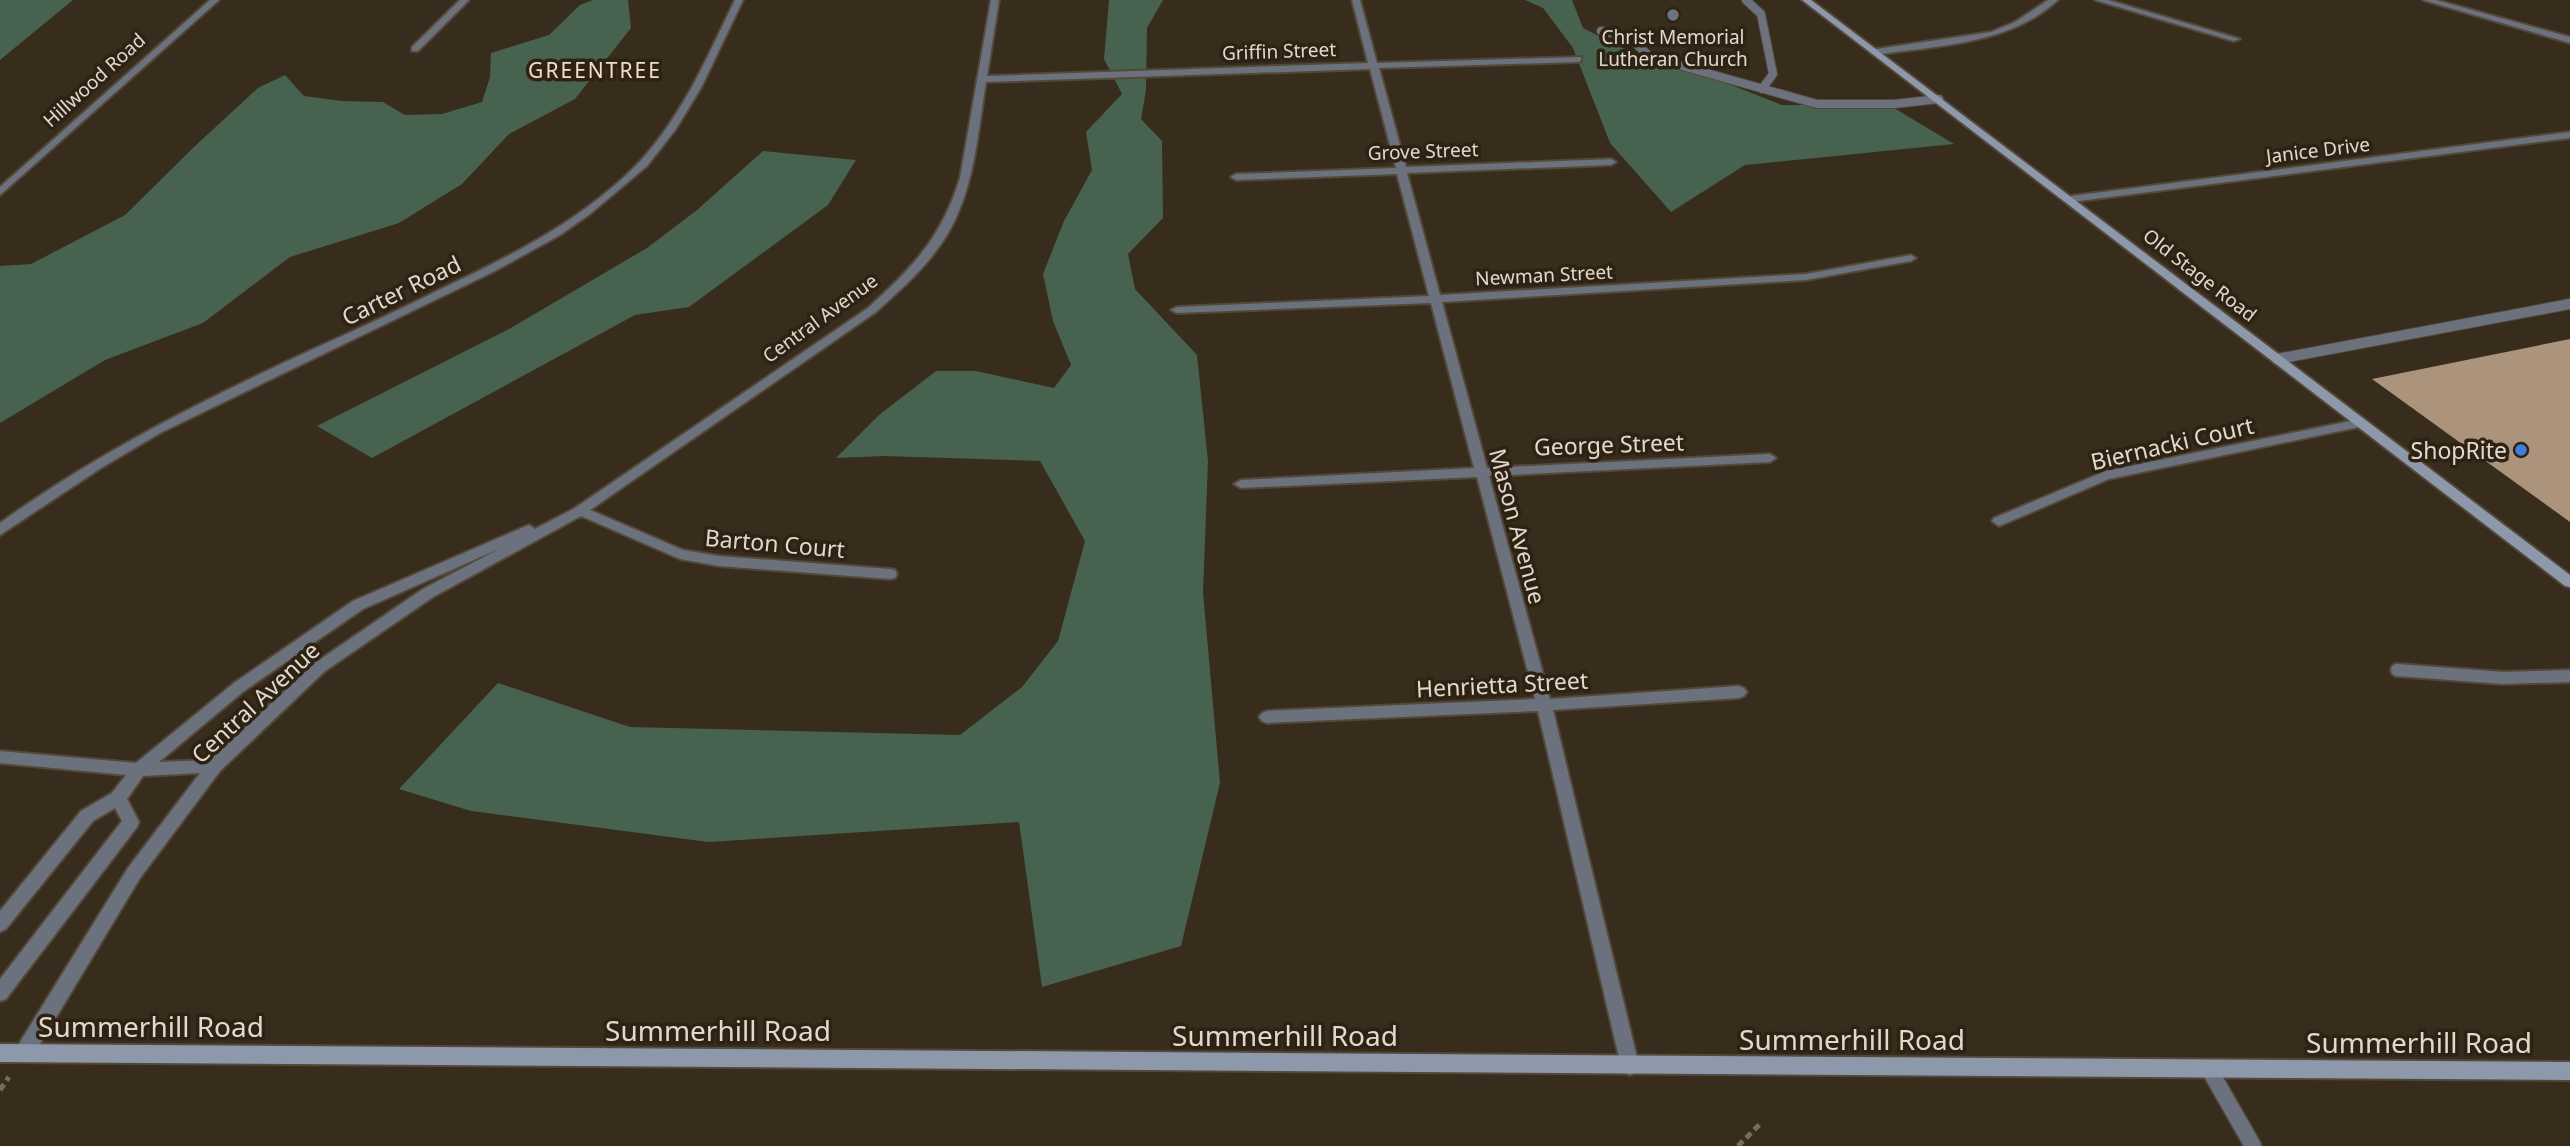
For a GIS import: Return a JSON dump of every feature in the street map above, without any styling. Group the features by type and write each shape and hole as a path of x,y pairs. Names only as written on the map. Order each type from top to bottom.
{"main road":[{"name":"Old Stage Road","path":"1806,0 2569,580"},
{"name":"Summerhill Road","path":"0,1053 2570,1071"}],"street":[{"name":"Hillwood Road","path":"0,191 215,0"},
{"path":"415,49 465,0"},
{"name":"Carter Road","path":"0,530 96,465 155,431 493,268 580,216 615,190 664,140 680,116 739,0"},
{"name":"Central Avenue","path":"24,1053 134,873 215,766 320,667 428,593 580,511 835,338 903,282 945,229 957,203 965,178 995,0"},
{"name":"Mason Avenue","path":"1356,0 1544,705 1630,1066"},
{"path":"1876,52 1993,34 2018,24 2054,0"},
{"path":"2099,0 2236,39"},
{"path":"2427,0 2570,40"},
{"name":"Griffin Street","path":"981,79 1578,59"},
{"name":"Janice Drive","path":"2071,199 2570,135"},
{"name":"Grove Street","path":"1236,177 1611,162"},
{"name":"Newman Street","path":"1177,310 1437,299 1807,277 1911,258"},
{"name":"Biernacki Court","path":"1998,520 2106,475 2360,423"},
{"name":"George Street","path":"1241,484 1770,458"},
{"name":"Central Avenue","path":"0,924 87,816 118,798 139,770 239,687 358,605 501,541 580,511"},
{"name":"Barton Court","path":"580,511 680,554 719,561 890,574"},
{"name":"Henrietta Street","path":"1268,717 1544,705 1739,692"},
{"path":"0,757 139,770 215,766"},
{"path":"0,993 131,822 118,798"}],"lane":[{"path":"1746,0 1761,14 1773,75 1762,89"},
{"path":"1601,31 1628,36 1650,57 1817,104 1894,104 1939,99"},
{"path":"2277,359 2570,304"},
{"path":"2396,670 2503,678 2570,676"},
{"path":"2209,1069 2252,1146"}],"path":[{"path":"1738,1146 1762,1122"}],"green space":[{"path":"0,0 73,0 0,60"},
{"path":"593,0 628,0 631,28 575,99 509,134 462,184 399,223 290,257 203,323 105,360 0,423 0,266 31,264 125,215 258,88 285,75 304,96 342,101 383,102 405,115 442,114 482,102 490,77 491,53 549,35 580,5"},
{"path":"1109,0 1163,0 1147,28 1146,90 1141,119 1162,141 1163,218 1128,254 1135,289 1197,355 1208,461 1203,592 1220,783 1181,946 1042,987 1019,822 708,842 471,811 399,789 498,683 630,727 960,735 1022,687 1058,641 1085,541 1040,461 884,456 836,458 879,415 936,371 976,371 1054,388 1071,365 1053,321 1043,274 1064,221 1092,170 1086,132 1122,94 1104,59"},
{"path":"1525,0 1572,0 1583,28 1638,56 1729,84 1782,105 1889,105 1954,144 1745,165 1671,212 1610,143 1573,48 1543,8"},
{"path":"763,151 856,160 828,205 689,307 635,315 372,458 317,426 509,329 647,248 697,210"}],"building":[{"name":"ShopRite","path":"2570,339 2570,522 2372,379"}],"place":[{"name":"Christ Memorial Lutheran Church","path":"1673,15"},
{"name":"ShopRite","path":"2521,450"}],"district":[{"name":"GREENTREE","path":"595,70"}]}
